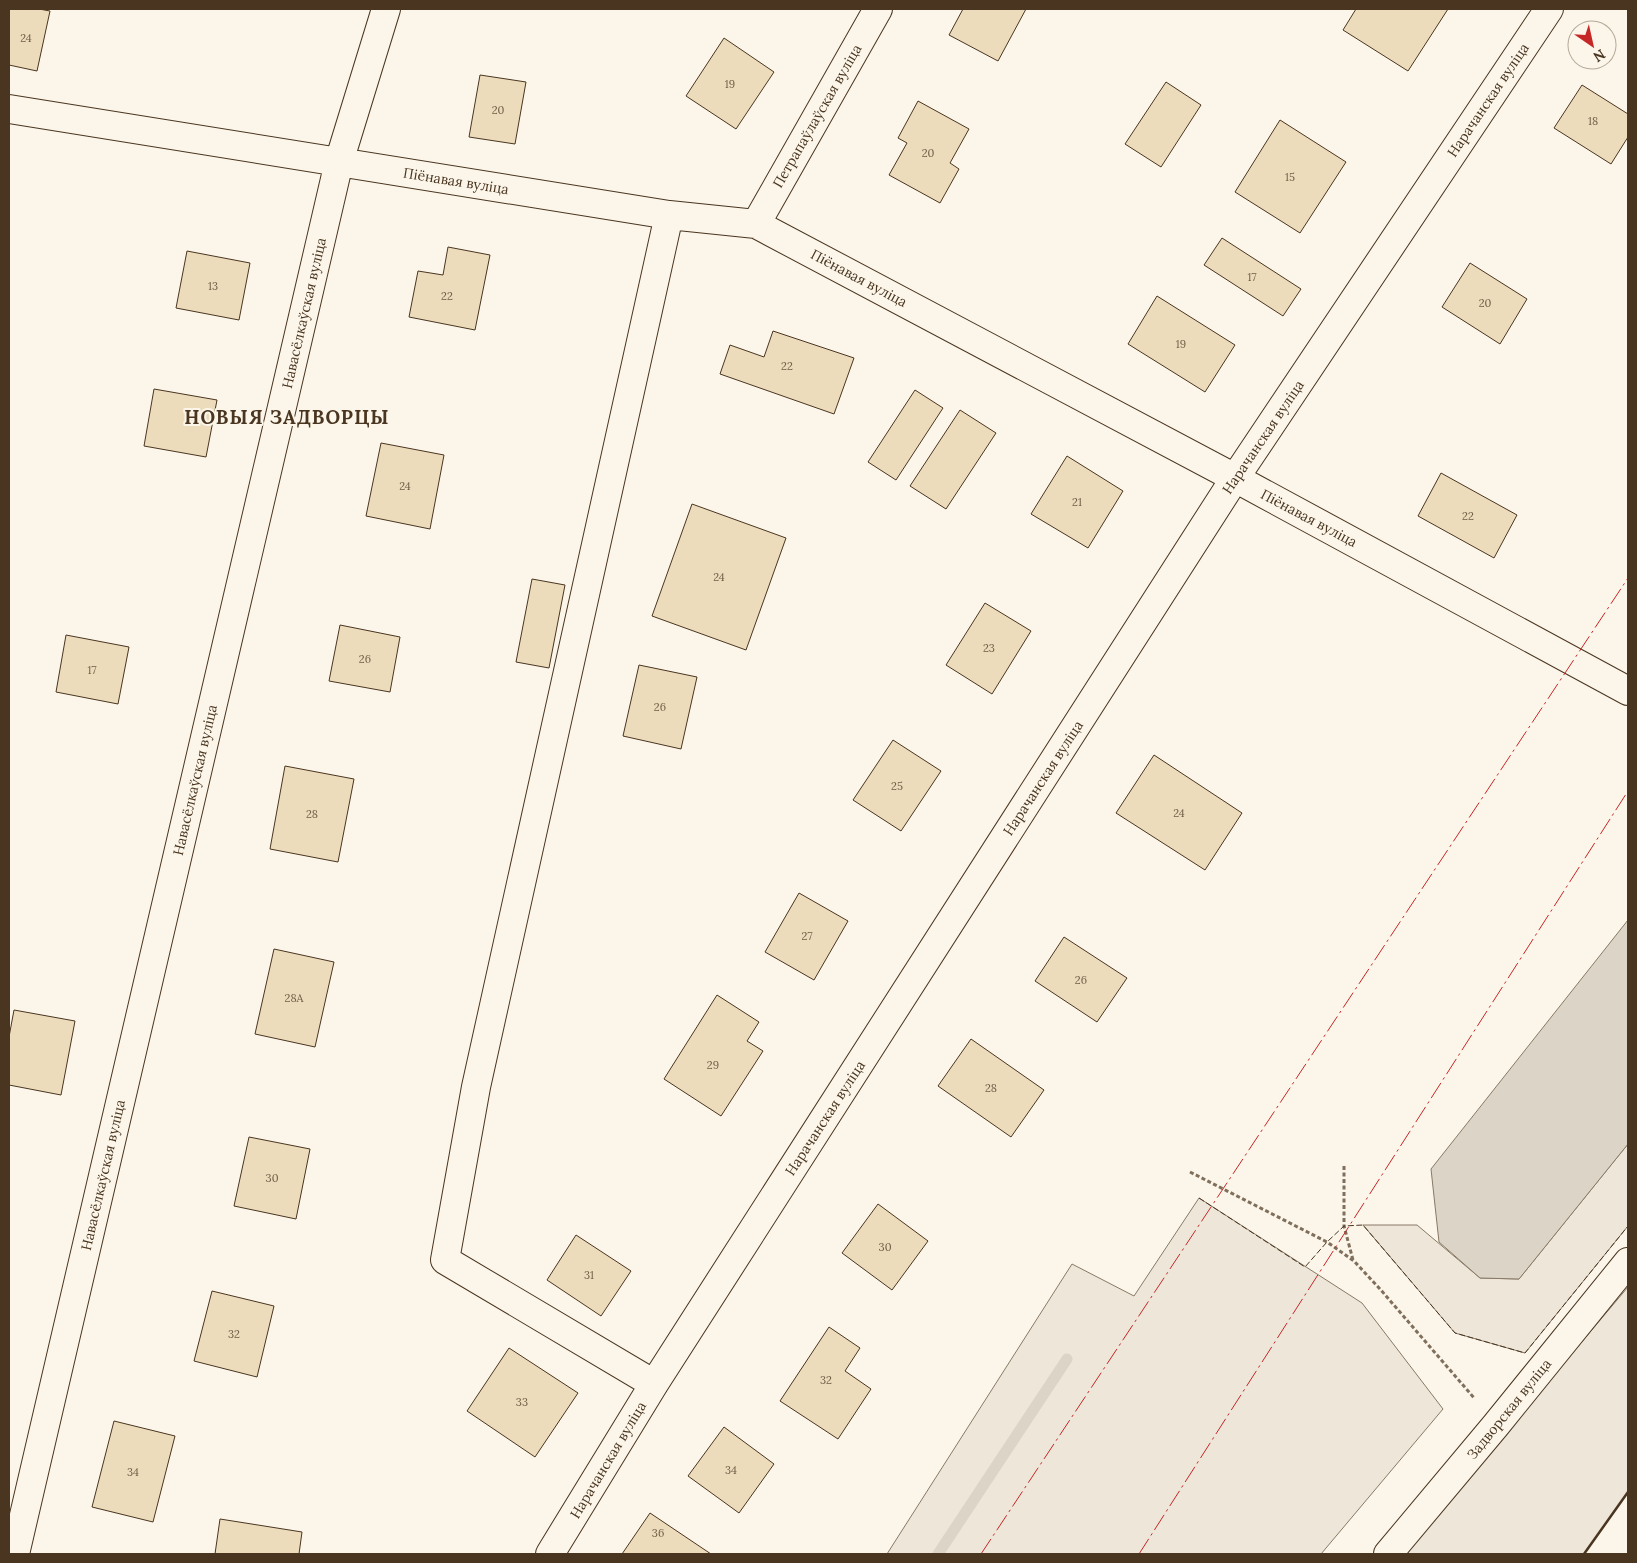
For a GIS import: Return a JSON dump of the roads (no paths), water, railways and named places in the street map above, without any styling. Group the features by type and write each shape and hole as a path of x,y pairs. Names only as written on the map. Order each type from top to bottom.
{"street":[{"name":"Навасёлкаўская вуліца","path":"15,1554 339,162 386,9"},
{"name":"Петрапаўлаўская вуліца","path":"756,224 878,9"},
{"name":"Нарачанская вуліца","path":"550,1554 654,1384 1236,478 1549,9"},
{"name":"Піёнавая вуліца","path":"9,109 670,215 756,224 1236,478 1628,691"},
{"path":"654,1384 445,1260 476,1087 670,215"},
{"name":"Задворская вуліца","path":"1388,1554 1496,1425 1628,1262"}],"waterway":[{"path":"938,1554 1067,1359"}],"district":[{"name":"НОВЫЯ ЗАДВОРЦЫ","path":"287,417"}]}
